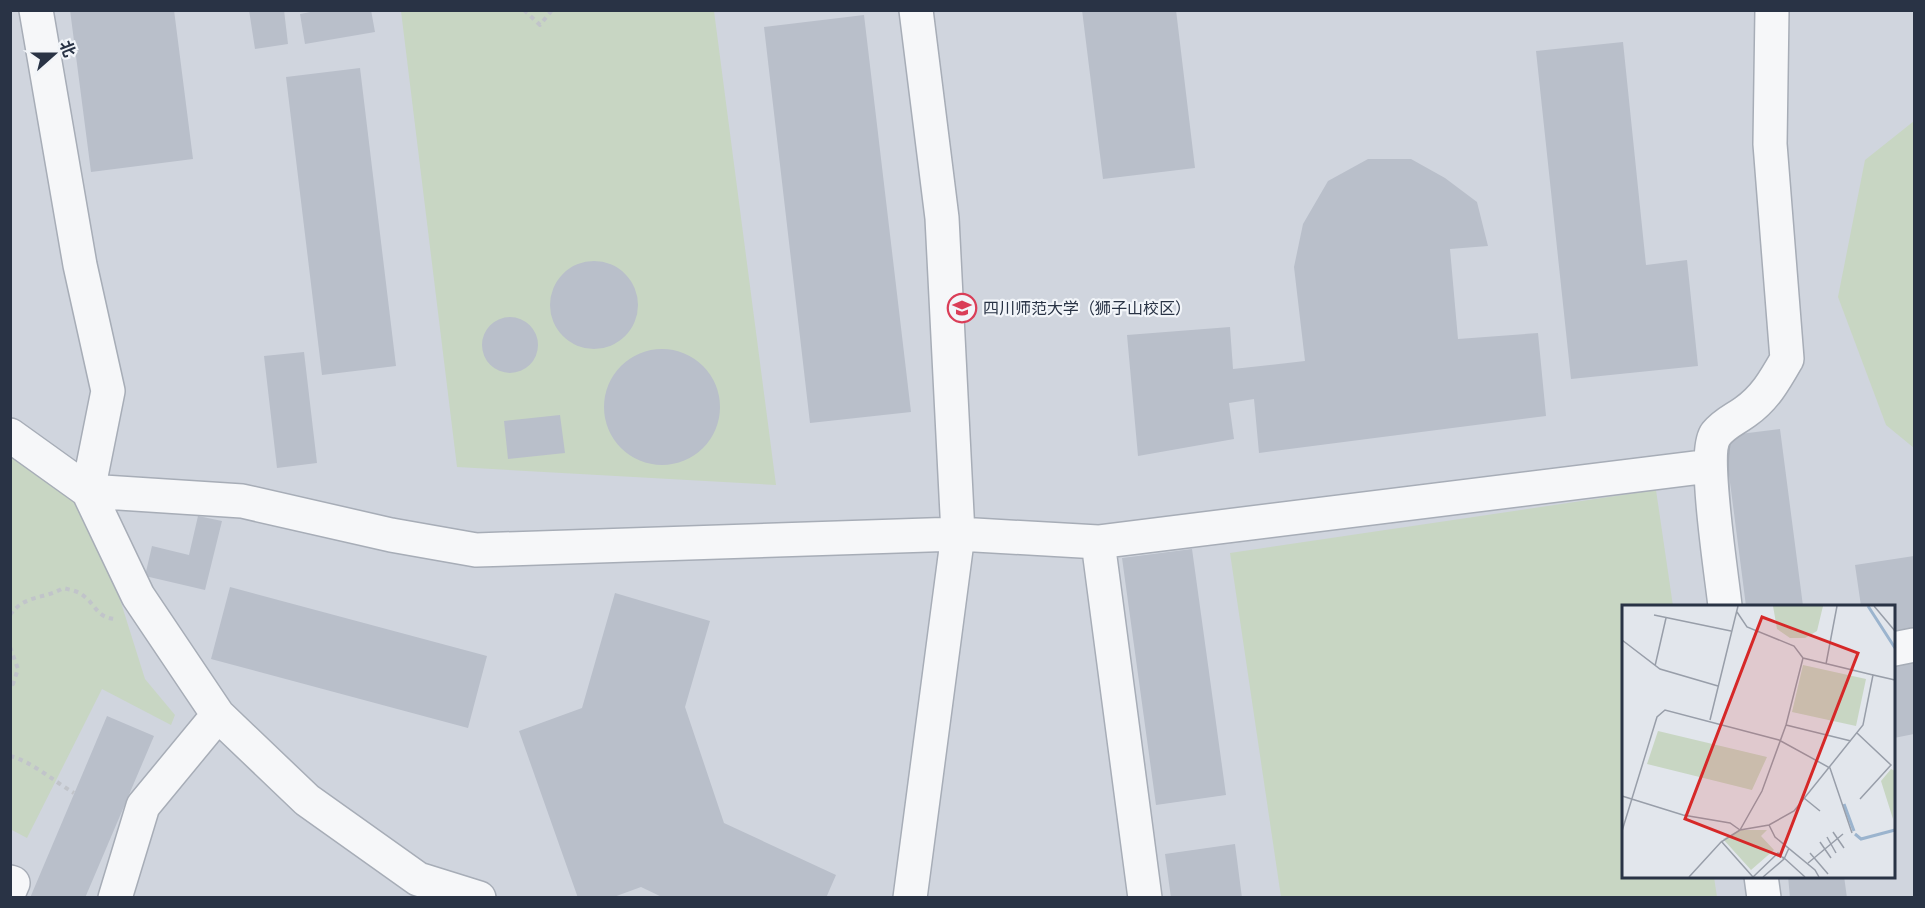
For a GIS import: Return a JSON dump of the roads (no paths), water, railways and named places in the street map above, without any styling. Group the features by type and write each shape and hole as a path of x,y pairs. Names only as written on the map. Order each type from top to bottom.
{"lane":[{"path":"36,10 80,265 108,391 88,491"},
{"path":"909,897 958,534 942,218 916,10"},
{"path":"1725,605 1710,466 1714,437 1727,421 1744,412 1771,389 1787,359 1770,144 1772,10"},
{"path":"10,435 88,491 138,596 218,715 307,800 418,879 479,897"},
{"path":"88,491 242,501 391,535 476,550 958,534 1098,542 1710,466"},
{"path":"1098,542 1145,897"},
{"path":"1895,649 1914,645"},
{"path":"115,897 143,806 218,715"},
{"path":"1761,878 1764,897"},
{"path":"10,882 13,883 10,890"}],"place":[{"name":"四川师范大学（狮子山校区）","path":"962,308"}]}
